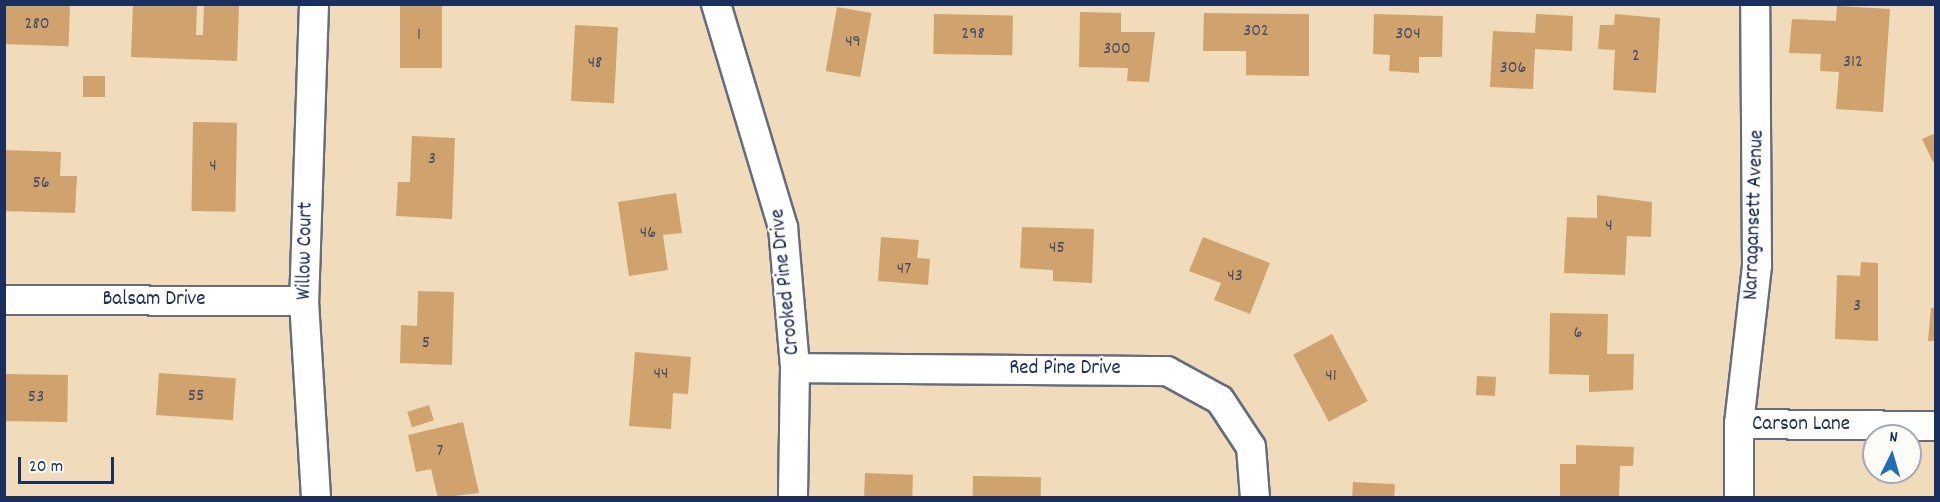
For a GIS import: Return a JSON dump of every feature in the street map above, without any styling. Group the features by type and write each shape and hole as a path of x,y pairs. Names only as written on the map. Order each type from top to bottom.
{"street":[{"name":"Willow Court","path":"314,4 304,301 316,498"},
{"name":"Crooked Pine Drive","path":"716,4 783,227 795,369 793,498"},
{"name":"Narragansett Avenue","path":"1739,498 1739,424 1757,265 1755,4"},
{"name":"Balsam Drive","path":"4,300 304,301"},
{"name":"Red Pine Drive","path":"795,369 1167,371 1220,400 1251,447 1255,498"},
{"name":"Carson Lane","path":"1739,424 1935,426"}],"building":[{"path":"4,4 70,6 69,46 4,44"},
{"path":"133,4 197,4 196,35 203,35 204,4 239,4 237,61 131,57"},
{"path":"400,4 442,4 442,68 400,68"},
{"path":"1837,6 1890,9 1883,112 1836,109 1839,72 1820,71 1821,54 1789,53 1792,19 1836,21"},
{"path":"837,7 871,13 860,77 826,71"},
{"path":"1080,12 1121,13 1121,32 1155,32 1149,82 1127,81 1128,68 1079,67"},
{"path":"1204,13 1309,14 1309,76 1246,75 1246,51 1203,51"},
{"path":"934,14 1013,15 1012,55 933,54"},
{"path":"1374,14 1443,16 1442,57 1419,57 1419,73 1389,71 1390,55 1373,54"},
{"path":"1536,14 1573,16 1572,51 1535,49 1533,89 1490,87 1493,31 1535,33"},
{"path":"1615,14 1660,18 1656,93 1613,90 1615,50 1598,49 1600,25 1614,25"},
{"path":"575,25 618,27 614,103 571,101"},
{"path":"83,76 105,76 105,97 83,97"},
{"path":"193,122 237,123 235,212 191,211"},
{"path":"1936,133 1936,161 1933,162 1922,139"},
{"path":"412,136 455,138 452,219 396,216 398,182 410,182"},
{"path":"4,150 61,152 60,176 77,176 75,213 4,211"},
{"path":"676,193 682,233 663,235 668,270 629,276 618,202"},
{"path":"1597,195 1652,202 1651,237 1627,236 1625,275 1564,273 1567,217 1597,218"},
{"path":"1022,227 1094,229 1092,283 1053,281 1053,270 1020,268"},
{"path":"881,237 919,240 917,258 930,259 928,285 878,281"},
{"path":"1203,237 1270,263 1250,314 1214,300 1221,283 1189,271"},
{"path":"1861,262 1878,263 1878,341 1835,339 1837,275 1860,276"},
{"path":"418,291 454,292 452,365 400,363 401,325 417,326"},
{"path":"1931,308 1936,308 1936,341 1928,341"},
{"path":"1550,313 1608,314 1607,354 1634,354 1633,390 1589,392 1589,375 1549,374"},
{"path":"1332,334 1368,401 1329,422 1293,355"},
{"path":"635,352 691,357 688,394 673,393 671,429 629,426"},
{"path":"159,373 236,378 233,420 156,415"},
{"path":"4,374 68,375 67,422 4,421"},
{"path":"1477,376 1496,377 1495,396 1476,395"},
{"path":"429,405 434,420 412,427 407,412"},
{"path":"463,422 479,493 438,498 431,469 416,472 408,435"},
{"path":"1576,445 1634,447 1633,466 1620,466 1619,498 1560,498 1560,464 1576,464"},
{"path":"865,473 913,475 912,498 864,498"},
{"path":"973,476 1041,477 1041,498 973,498"},
{"path":"1353,482 1395,484 1394,498 1352,498"}]}
